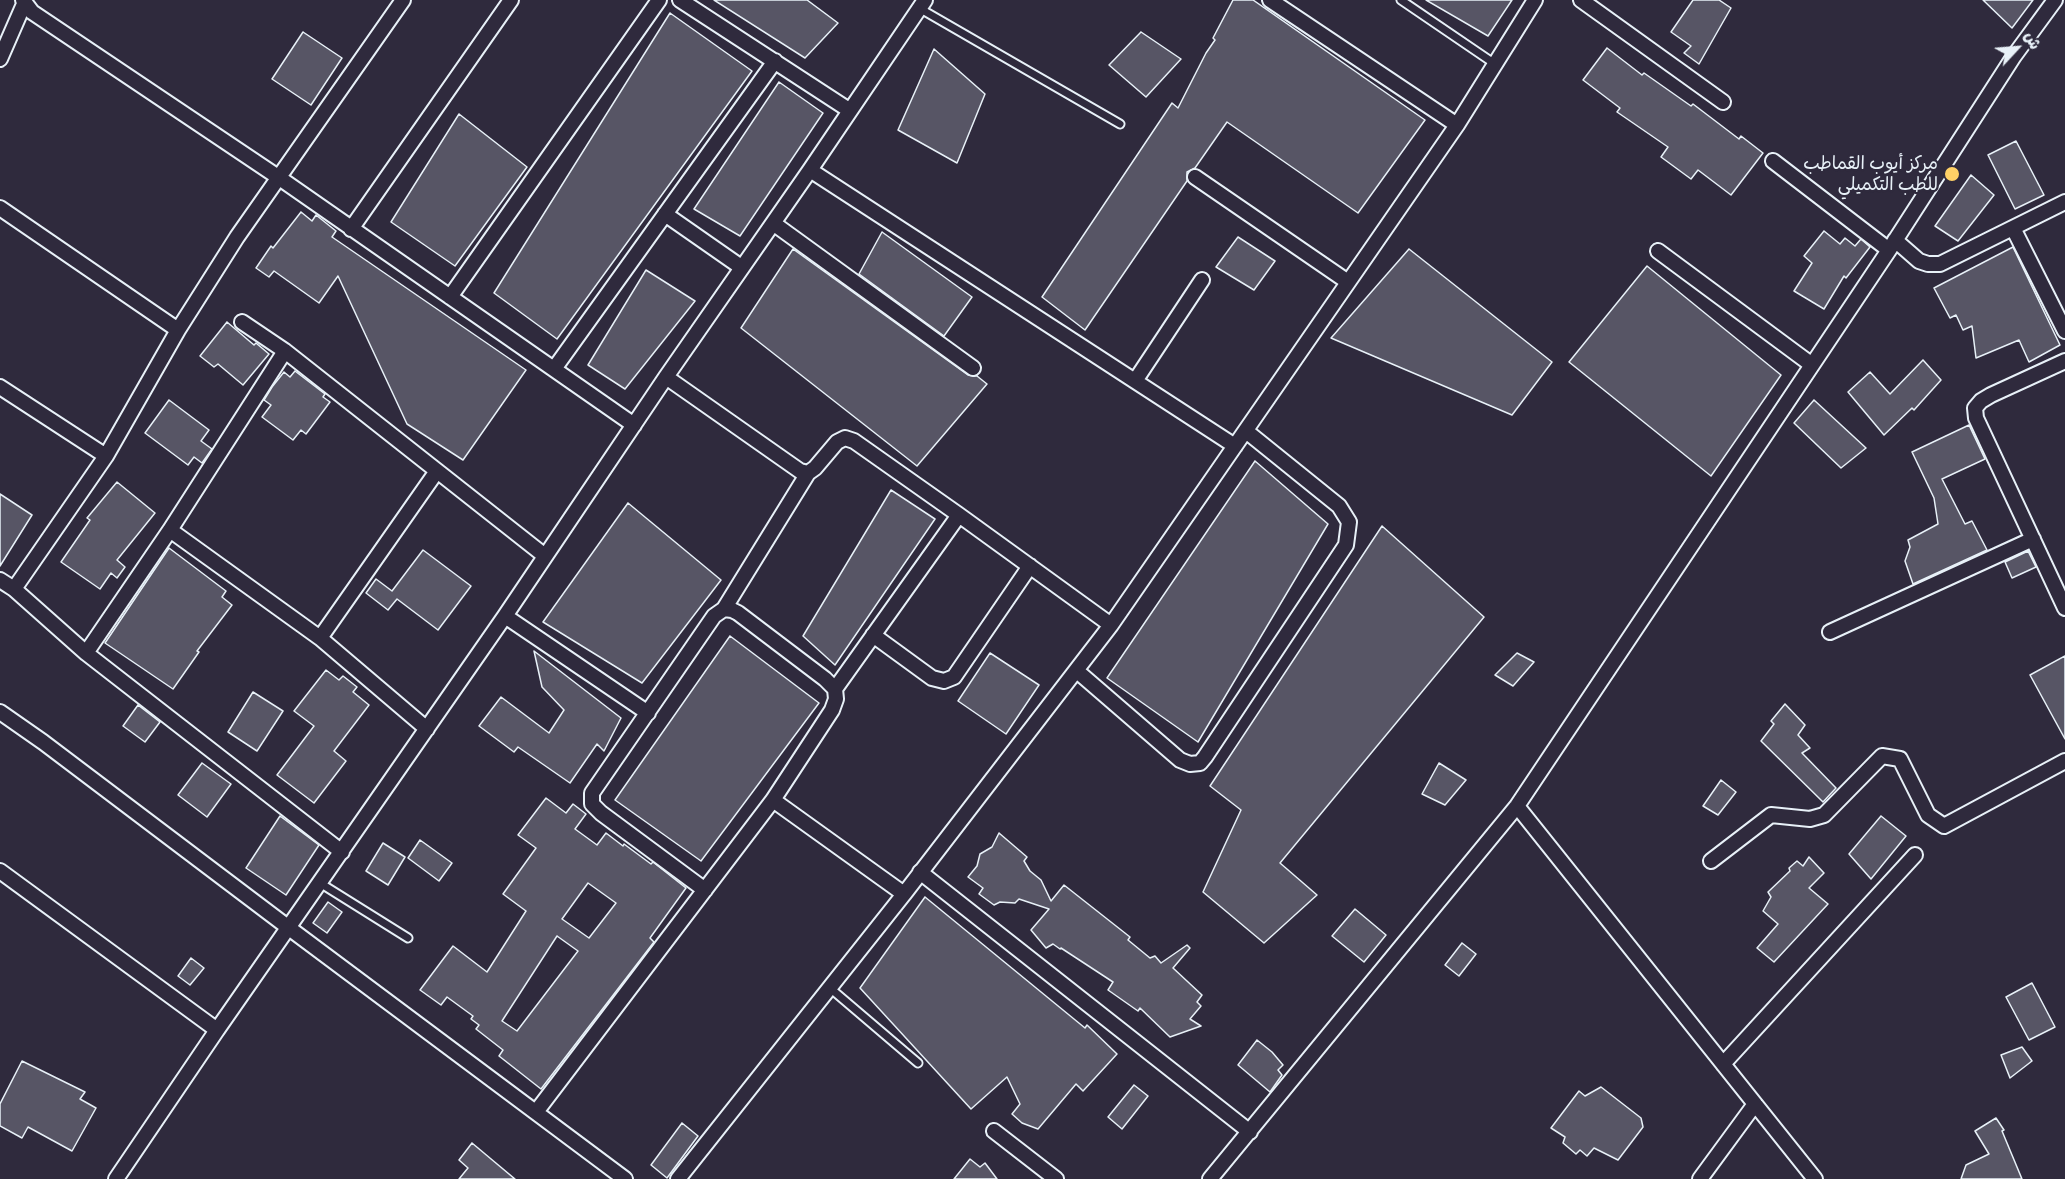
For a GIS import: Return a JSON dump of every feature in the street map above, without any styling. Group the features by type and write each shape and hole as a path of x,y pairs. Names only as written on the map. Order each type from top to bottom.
{"street":[{"path":"14,589 106,456 178,330 278,177 403,0"},
{"path":"351,229 510,0"},
{"path":"450,297 660,0"},
{"path":"680,0 849,110"},
{"path":"1270,0 1457,124"},
{"path":"678,1179 904,894 1111,625 1457,124 1535,0"},
{"path":"1581,0 1723,102"},
{"path":"1210,1179 1517,806 1892,245 2014,56 2055,0"},
{"path":"0,59 24,2 32,12 278,177 634,424"},
{"path":"116,1179 505,616 922,4"},
{"path":"554,369 775,61"},
{"path":"1773,161 1892,245 1928,264 1940,264 2065,202"},
{"path":"810,170 1235,446"},
{"path":"1195,177 1348,282"},
{"path":"0,208 178,330"},
{"path":"665,214 741,267"},
{"path":"773,223 974,368"},
{"path":"2013,228 2065,331"},
{"path":"1658,251 1812,364"},
{"path":"1134,381 1203,280"},
{"path":"242,322 285,351 545,556"},
{"path":"86,653 170,530 285,351"},
{"path":"2065,361 1991,395 1975,408 1976,418 2065,608"},
{"path":"666,377 800,471 808,473"},
{"path":"0,387 106,456"},
{"path":"1077,671 1180,760 1190,764 1200,763 1205,757 1347,545 1349,522 1339,506 1246,431"},
{"path":"705,890 601,813 592,804 592,793 714,616 724,609 808,473 837,442 845,438 854,441 960,514 1111,625"},
{"path":"320,638 437,471"},
{"path":"835,689 960,514"},
{"path":"170,530 320,638 427,729"},
{"path":"1830,632 2033,539"},
{"path":"873,635 932,678 944,681 954,676 1030,566"},
{"path":"0,580 14,589 86,653 342,852"},
{"path":"536,1112 773,800 832,710 836,699 835,689 825,679 738,613 724,609"},
{"path":"505,616 648,713"},
{"path":"0,712 625,1179"},
{"path":"1712,861 1771,815 1810,819 1824,815 1882,756 1900,759 1928,815 1944,826 2065,761"},
{"path":"773,800 904,894"},
{"path":"1517,806 1815,1179"},
{"path":"1723,1064 1915,855"},
{"path":"0,871 217,1030"},
{"path":"920,872 1250,1132"},
{"path":"1700,1179 1755,1104"},
{"path":"994,1131 1056,1179"}],"lane":[{"path":"1401,0 1495,64"},
{"path":"922,4 1120,124"},
{"path":"320,883 408,939"},
{"path":"830,988 918,1063"}],"building":[{"path":"714,0 807,0 838,23 805,58"},
{"path":"1233,0 1253,0 1425,120 1358,213 1227,122 1195,168 1187,172 1187,181 1085,330 1042,297 1172,103 1178,108 1215,40 1213,38"},
{"path":"1426,0 1512,0 1488,36"},
{"path":"1693,0 1719,0 1731,8 1699,64 1684,53 1691,46 1671,32"},
{"path":"1983,0 2033,0 2012,28"},
{"path":"670,13 752,71 557,339 494,293"},
{"path":"303,32 342,58 311,105 272,79"},
{"path":"1141,32 1181,59 1146,97 1109,65"},
{"path":"1607,48 1642,75 1644,73 1691,106 1693,104 1739,139 1741,136 1763,153 1731,195 1698,170 1691,179 1661,157 1668,147 1617,112 1620,108 1583,80"},
{"path":"934,49 985,94 957,163 898,130"},
{"path":"779,82 823,113 740,236 694,209"},
{"path":"459,114 527,167 455,266 391,222"},
{"path":"2016,141 2044,195 2015,209 1988,155"},
{"path":"1971,175 1994,195 1958,241 1935,226"},
{"path":"301,212 312,221 316,215 336,231 332,237 526,370 463,460 407,424 338,276 319,303 274,271 269,277 256,268 271,246 273,248"},
{"path":"1824,231 1840,244 1845,238 1855,246 1861,239 1870,247 1846,278 1844,276 1824,309 1794,291 1812,263 1804,256"},
{"path":"882,232 972,297 944,336 859,274"},
{"path":"1238,237 1275,261 1254,290 1216,267"},
{"path":"2013,247 2060,345 2029,362 2019,340 1976,358 1972,326 1963,330 1956,315 1950,318 1934,288"},
{"path":"793,249 968,375 977,376 987,384 917,466 741,328"},
{"path":"1409,249 1552,362 1512,415 1331,338"},
{"path":"1647,266 1781,375 1711,476 1569,362"},
{"path":"646,270 695,301 625,389 588,365"},
{"path":"227,322 254,345 256,343 269,354 243,385 218,364 214,367 200,356"},
{"path":"1923,360 1941,380 1914,410 1912,408 1884,435 1848,392 1870,372 1890,394"},
{"path":"295,371 325,394 323,397 330,402 306,434 301,430 293,440 262,417 271,405 264,400 272,387 284,372 290,377"},
{"path":"169,400 209,430 201,441 212,449 202,463 194,457 188,465 145,433"},
{"path":"1814,400 1866,448 1841,468 1794,423"},
{"path":"1969,425 1985,459 1942,479 1965,524 1972,521 1987,550 1913,584 1905,561 1910,547 1908,540 1938,524 1934,498 1912,452"},
{"path":"1255,461 1328,524 1198,742 1107,678"},
{"path":"117,482 155,513 117,560 125,567 117,578 111,573 100,589 61,562 90,520 87,518"},
{"path":"891,490 935,519 835,665 803,636"},
{"path":"0,494 32,515 0,566"},
{"path":"628,503 721,580 642,683 543,622"},
{"path":"1382,526 1484,617 1280,863 1317,895 1264,943 1203,892 1241,810 1210,786"},
{"path":"169,548 226,591 222,597 232,605 197,651 199,652 173,689 105,643"},
{"path":"423,550 471,586 438,630 397,599 388,610 366,593 376,579 392,591"},
{"path":"2028,551 2036,567 2012,578 2005,562"},
{"path":"730,636 819,703 701,861 615,800"},
{"path":"534,651 621,718 604,751 597,744 570,783 518,747 514,752 479,726 501,697 549,733 564,710 542,687"},
{"path":"990,653 1039,685 1006,734 958,701"},
{"path":"1517,653 1534,662 1513,686 1495,675"},
{"path":"2065,656 2065,739 2030,675"},
{"path":"326,670 339,680 343,676 357,687 353,692 369,705 334,751 346,761 314,803 277,775 314,726 294,711"},
{"path":"253,692 283,711 257,751 228,732"},
{"path":"1785,704 1805,725 1798,735 1810,748 1802,753 1836,788 1823,802 1761,741 1774,724 1771,721"},
{"path":"138,705 160,722 145,742 123,726"},
{"path":"202,763 231,784 207,817 178,795"},
{"path":"1439,763 1466,780 1445,805 1422,794"},
{"path":"1721,780 1736,792 1718,815 1703,806"},
{"path":"546,798 566,813 573,804 586,814 575,829 597,845 606,833 651,864 653,862 686,888 650,938 654,942 541,1089 499,1056 503,1050 476,1029 479,1025 471,1019 473,1016 447,997 441,1005 420,990 453,946 487,972 526,911 503,894 536,848 518,835","holes":["588,883 616,903 589,938 562,919","557,936 578,951 517,1031 502,1021"]},
{"path":"280,816 319,845 286,895 246,868"},
{"path":"1881,816 1906,836 1871,879 1849,854"},
{"path":"999,833 1027,857 1024,861 1030,871 1041,880 1051,901 1064,885 1130,937 1128,940 1150,958 1155,956 1161,963 1187,945 1190,948 1173,968 1202,995 1197,1002 1201,1006 1190,1019 1201,1026 1170,1037 1140,1008 1138,1011 1108,990 1113,982 1061,948 1053,944 1046,948 1031,930 1049,909 1019,899 1015,903 1000,902 994,905 979,894 983,888 968,877 977,866 980,854 992,847"},
{"path":"420,840 452,863 439,881 408,858"},
{"path":"383,843 405,857 388,885 366,871"},
{"path":"1809,857 1824,873 1809,888 1828,904 1774,962 1757,948 1778,924 1763,911 1771,897 1768,892 1797,861 1803,866"},
{"path":"925,897 1085,1028 1087,1025 1117,1054 1083,1091 1076,1084 1038,1129 1022,1123 1012,1114 1020,1104 1007,1077 971,1109 860,988"},
{"path":"328,902 342,912 327,933 313,923"},
{"path":"1355,909 1386,935 1364,962 1332,936"},
{"path":"1462,943 1476,954 1459,976 1445,965"},
{"path":"191,958 204,968 190,985 178,976"},
{"path":"2032,983 2055,1027 2029,1040 2006,997"},
{"path":"1257,1040 1283,1065 1278,1070 1282,1075 1270,1092 1238,1065"},
{"path":"2022,1047 2032,1061 2010,1078 2001,1055"},
{"path":"22,1061 85,1092 80,1099 96,1108 72,1151 28,1127 22,1138 0,1126 0,1104"},
{"path":"1134,1085 1148,1096 1122,1129 1108,1117"},
{"path":"1601,1087 1641,1118 1643,1127 1618,1160 1594,1148 1587,1156 1580,1150 1576,1154 1563,1143 1565,1137 1551,1128 1579,1091 1585,1096"},
{"path":"1996,1118 2004,1130 2002,1131 2022,1179 1961,1179 1966,1165 1989,1154 1975,1131"},
{"path":"682,1123 698,1136 667,1178 651,1165"},
{"path":"472,1143 515,1179 459,1179 468,1168 459,1160"},
{"path":"970,1159 980,1167 985,1163 997,1179 954,1179"}],"place":[{"name":"مركز أيوب القماطب للطب التكميلي","path":"1952,174"}]}
